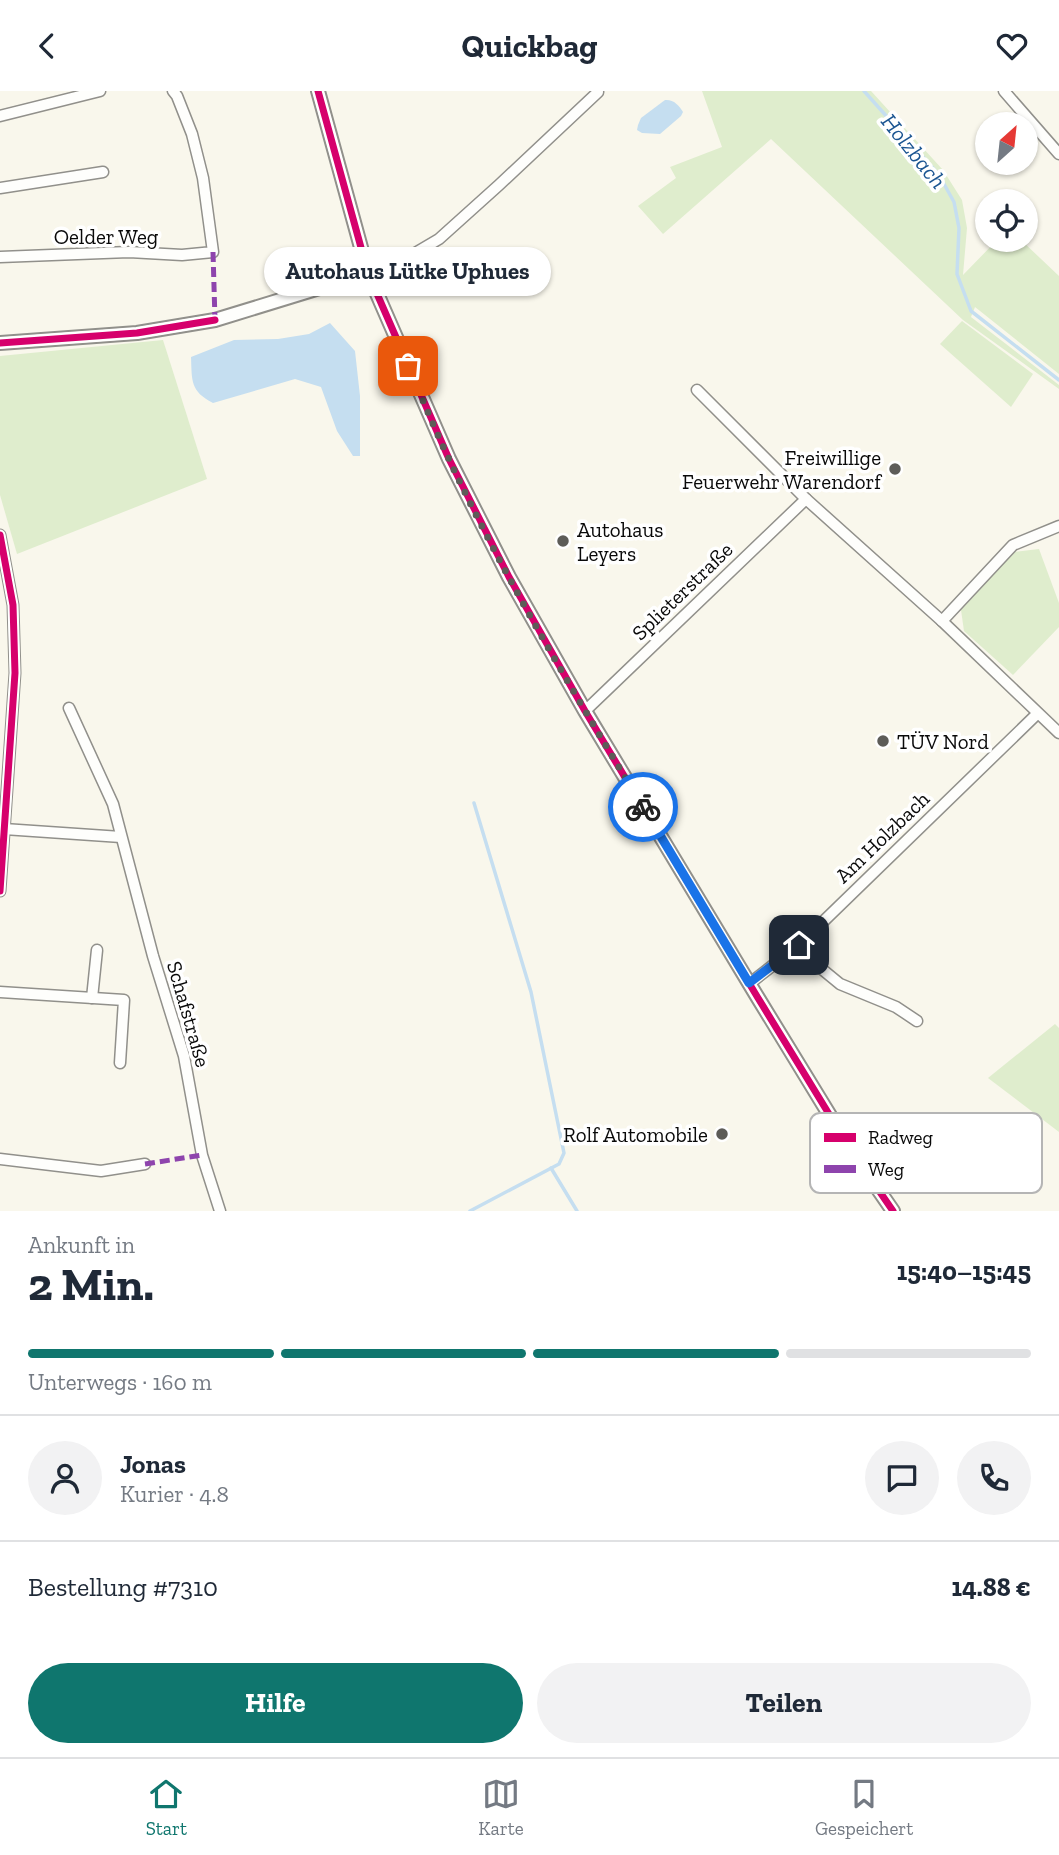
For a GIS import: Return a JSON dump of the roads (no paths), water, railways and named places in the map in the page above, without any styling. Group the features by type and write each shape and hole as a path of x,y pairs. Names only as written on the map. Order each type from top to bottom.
{"street":[{"path":"0,116 100,91"},
{"name":"Oelder Weg","path":"0,257 128,253 182,255 213,252 204,178 192,135 173,91"},
{"path":"318,91 368,273 449,459 509,577 585,711 828,1113"},
{"path":"1004,91 1059,154"},
{"path":"0,343 137,333 215,320 395,265 439,239 598,92"},
{"path":"0,188 103,172"},
{"path":"697,390 806,499 942,621 1059,733"},
{"name":"Splieterstraße","path":"585,711 806,499"},
{"path":"942,621 1013,545 1059,526"},
{"path":"0,535 13,605 15,673 0,891"},
{"path":"0,607 13,605"},
{"name":"Schafstraße","path":"69,708 113,804 153,957 184,1056 202,1155 218,1207"},
{"name":"Am Holzbach","path":"749,983 799,945 1037,714"},
{"path":"4,829 121,837"},
{"path":"799,945 812,961 840,984 896,1007 917,1021"},
{"path":"92,998 97,950"},
{"path":"0,992 124,1000 120,1062"},
{"path":"0,1159 101,1171 121,1170 145,1164"},
{"path":"880,1193 892,1211"}],"water":[{"path":"665,100 671,100 678,105 683,112 681,116 660,134 637,130 641,118"},
{"path":"330,323 355,351 360,396 360,456 353,456 337,431 321,387 295,379 213,403 196,389 191,357 234,340 278,339 309,334"}],"waterway":[{"name":"Holzbach","path":"864,91 939,175 954,202 959,228 957,274 971,311 1059,380"},
{"path":"470,1211 559,1164 564,1153 531,992 474,803"},
{"path":"551,1168 577,1211"}],"place":[{"name":"Autohaus Lütke Uphues","path":"408,366"},
{"name":"Freiwillige Feuerwehr Warendorf","path":"895,469"},
{"name":"Autohaus Leyers","path":"563,541"},
{"name":"TÜV Nord","path":"883,741"},
{"name":"Rolf Automobile","path":"722,1134"}]}
